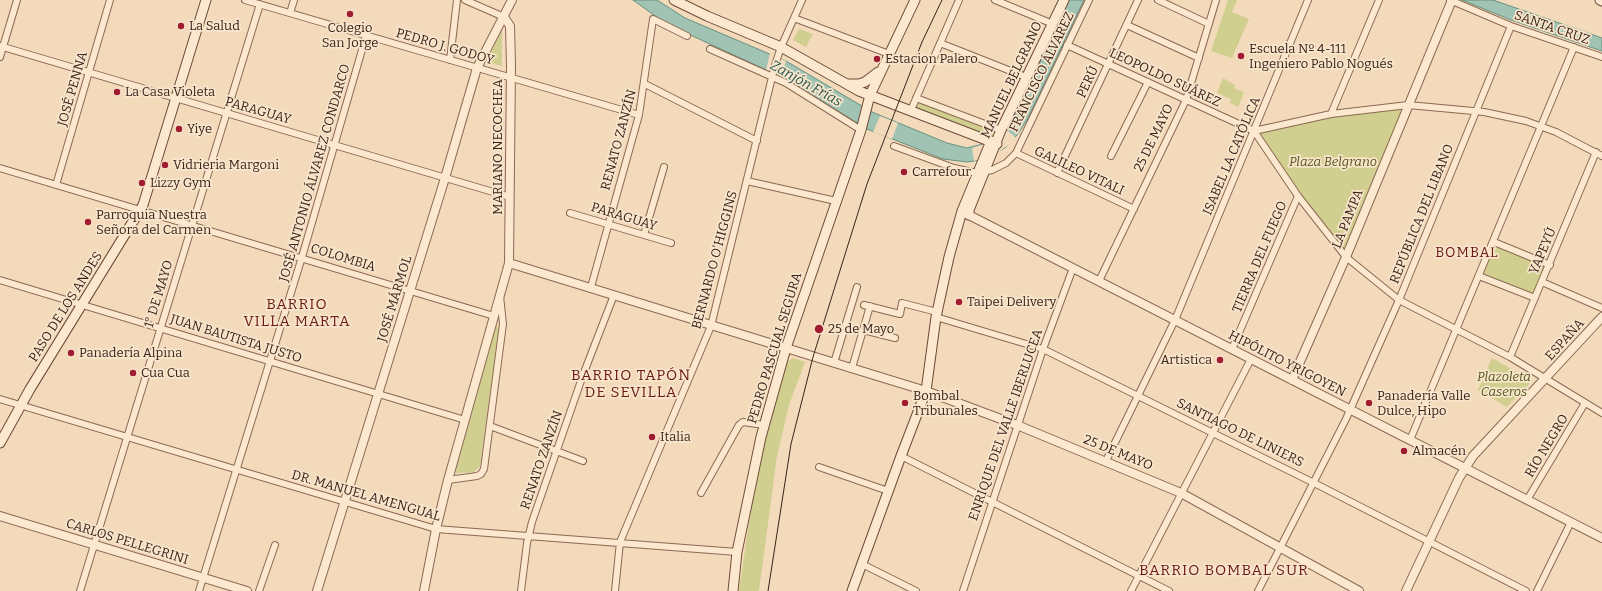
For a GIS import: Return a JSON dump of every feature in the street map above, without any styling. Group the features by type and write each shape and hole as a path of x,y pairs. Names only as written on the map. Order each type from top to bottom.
{"main road":[{"name":"PASO DE LOS ANDES","path":"0,443 21,405 146,199 206,0"},
{"path":"674,0 707,16 781,47 844,84 994,143"},
{"name":"PEDRO PASCUAL SEGURA","path":"733,591 737,552 764,425 786,348 863,121 870,95 915,0"},
{"name":"MANUEL BELGRANO","path":"981,173 994,143 1064,0"},
{"path":"844,84 853,85 865,82 883,66"},
{"name":"MANUEL BELGRANO","path":"981,173 986,151 994,143"},
{"path":"852,591 926,391 936,314 949,257 981,173"}],"street":[{"path":"0,58 17,0"},
{"name":"JOSÉ PENNA","path":"56,185 110,0"},
{"name":"PEDRO J. GODOY","path":"245,0 257,2 290,14 639,115"},
{"path":"290,14 294,0"},
{"path":"450,60 457,0"},
{"path":"465,0 504,17 512,0"},
{"name":"BERNARDO O'HIGGINS","path":"615,591 620,542 711,326 775,65 781,47 802,0"},
{"path":"911,110 959,0"},
{"path":"994,0 1053,24"},
{"name":"FRANCISCO ÁLVAREZ","path":"1016,153 1089,0"},
{"name":"PERÚ","path":"1057,173 1138,0"},
{"path":"1158,0 1209,24"},
{"name":"25 DE MAYO","path":"1099,281 1186,100 1216,0"},
{"name":"ISABEL LA CATÓLICA","path":"1106,461 1176,320 1308,0"},
{"path":"1331,114 1379,0"},
{"name":"SANTA CRUZ","path":"1451,0 1511,26 1602,57"},
{"name":"LA PAMPA","path":"1292,380 1346,257 1451,0"},
{"name":"1° DE MAYO","path":"80,591 126,436 226,113 257,2"},
{"name":"JOSÉ MÁRMOL","path":"317,591 379,394 477,68 504,17"},
{"name":"MARIANO NECOCHEA","path":"424,591 436,529 448,480 510,263 510,26 504,17"},
{"path":"794,18 889,54"},
{"name":"RENATO ZANZÍN","path":"591,287 607,224 639,115 645,84 653,19 687,36"},
{"path":"1126,25 1199,58"},
{"name":"REPÚBLICA DEL LIBANO","path":"1258,591 1351,410 1399,300 1511,26"},
{"name":"JOSÉ ANTONIO ÁLVAREZ CONDARCO","path":"199,591 302,258 366,36"},
{"path":"940,43 1026,77"},
{"name":"LEOPOLDO SUÁREZ","path":"1067,45 1254,131"},
{"name":"PARAGUAY","path":"2,47 510,197"},
{"path":"1410,440 1480,276 1574,47"},
{"path":"710,49 773,75 863,121"},
{"path":"1111,156 1148,82"},
{"path":"645,84 757,141"},
{"path":"916,98 1001,130"},
{"path":"1602,156 1542,126 1476,111 1408,105 1331,114 1254,131 1298,196 1346,257 1399,300 1510,357 1547,378 1602,413"},
{"path":"894,146 954,168 981,173 1002,166 1016,153"},
{"name":"YAPEYÚ","path":"1510,357 1550,265 1596,152"},
{"name":"GALILEO VITALI","path":"1016,153 1134,209"},
{"path":"644,235 664,167"},
{"name":"COLOMBIA","path":"0,168 494,316"},
{"path":"747,181 836,201"},
{"name":"TIERRA DEL FUEGO","path":"1232,349 1298,196"},
{"name":"PARAGUAY","path":"570,213 671,243"},
{"name":"HIPÓLITO YRIGOYEN","path":"965,213 1602,538"},
{"path":"1494,242 1550,265"},
{"name":"25 DE MAYO","path":"510,263 926,391 1017,425 1181,493 1280,547 1345,588 1360,591"},
{"name":"ENRIQUE DEL VALLE IBERLUCEA","path":"963,591 1042,349 1073,268"},
{"path":"1480,276 1535,298"},
{"name":"JUAN BAUTISTA JUSTO","path":"0,280 465,420"},
{"path":"1542,282 1602,308"},
{"path":"834,363 857,287"},
{"name":"RENATO ZANZÍN","path":"521,591 529,535 557,451 614,295"},
{"name":"MARIANO NECOCHEA","path":"448,480 473,477 481,474 484,469 503,324 500,296"},
{"name":"SANTIAGO DE LINIERS","path":"863,330 867,305 900,314 902,303 1042,349 1138,395 1526,591"},
{"name":"ESPAÑA","path":"1406,591 1465,468 1473,456 1602,317"},
{"path":"852,368 863,330 895,338"},
{"path":"1131,591 1251,359"},
{"name":"DR. MANUEL AMENGUAL","path":"0,399 436,529 737,552"},
{"name":"RÍO NEGRO","path":"1527,500 1585,403"},
{"path":"701,493 739,425 743,422 764,425"},
{"path":"490,426 582,461"},
{"path":"901,456 1169,591"},
{"path":"819,466 888,491"},
{"name":"CARLOS PELLEGRINI","path":"0,516 247,591"},
{"path":"1537,591 1571,522"},
{"path":"259,591 276,545"},
{"path":"862,564 916,591"}],"green space":[{"path":"1228,0 1237,0 1232,12 1249,19 1232,58 1211,51"},
{"path":"502,29 502,66 487,62"},
{"path":"799,29 813,34 806,47 793,40"},
{"path":"1223,78 1235,85 1234,88 1244,92 1238,107 1230,103 1231,99 1217,93"},
{"path":"916,98 1001,130 997,144 911,110"},
{"name":"Plaza Belgrano","path":"1405,107 1346,254 1300,197 1257,132 1332,116"},
{"path":"1494,242 1550,265 1535,298 1479,276"},
{"path":"496,326 499,327 480,466 474,472 455,473"},
{"path":"793,358 805,362 789,405 777,456 759,591 739,591 752,502 763,445 785,363"},
{"name":"Plazoleta Caseros","path":"1492,358 1532,381 1507,407 1478,390"}],"water":[{"name":"Zanjón Frías","path":"633,0 657,0 685,18 786,61 872,112 947,143 967,148 987,143 1007,130 1069,0 1084,0 1028,118 1018,134 1005,148 980,160 967,162 943,159 867,129 788,80 686,33 658,18"},
{"path":"1462,0 1493,0 1602,38 1602,51 1511,20"}],"pier":[{"path":"770,53 786,61 781,77 766,70"},
{"path":"880,116 898,123 892,139 873,132"},
{"path":"1007,130 1016,138 1010,144 994,155 974,161 972,148 987,143"}],"tram line":[{"path":"768,591 791,444 813,357 867,184 922,42 942,0"}],"place":[{"name":"Colegio San Jorge","path":"350,14"},
{"name":"La Salud","path":"181,26"},
{"name":"Escuela Nº 4-111 Ingeniero Pablo Nogués","path":"1241,56"},
{"name":"Estacion Palero","path":"877,59"},
{"name":"La Casa Violeta","path":"117,92"},
{"name":"Yiye","path":"179,129"},
{"name":"Vidrieria Margoni","path":"165,165"},
{"name":"Carrefour","path":"904,172"},
{"name":"Lizzy Gym","path":"142,183"},
{"name":"Parroquia Nuestra Señora del Carmen","path":"88,222"},
{"name":"Taipei Delivery","path":"959,302"},
{"name":"25 de Mayo","path":"819,329"},
{"name":"Panadería Alpina","path":"71,353"},
{"name":"Artistica","path":"1220,360"},
{"name":"Cua Cua","path":"133,373"},
{"name":"Bombal Tribunales","path":"905,403"},
{"name":"Panadería Valle Dulce, Hipo","path":"1369,403"},
{"name":"Italia","path":"652,437"},
{"name":"Almacén","path":"1404,451"}],"district":[{"name":"BOMBAL","path":"1467,253"},
{"name":"BARRIO VILLA MARTA","path":"297,314"},
{"name":"BARRIO TAPÓN DE SEVILLA","path":"631,384"},
{"name":"BARRIO BOMBAL SUR","path":"1224,571"}]}
